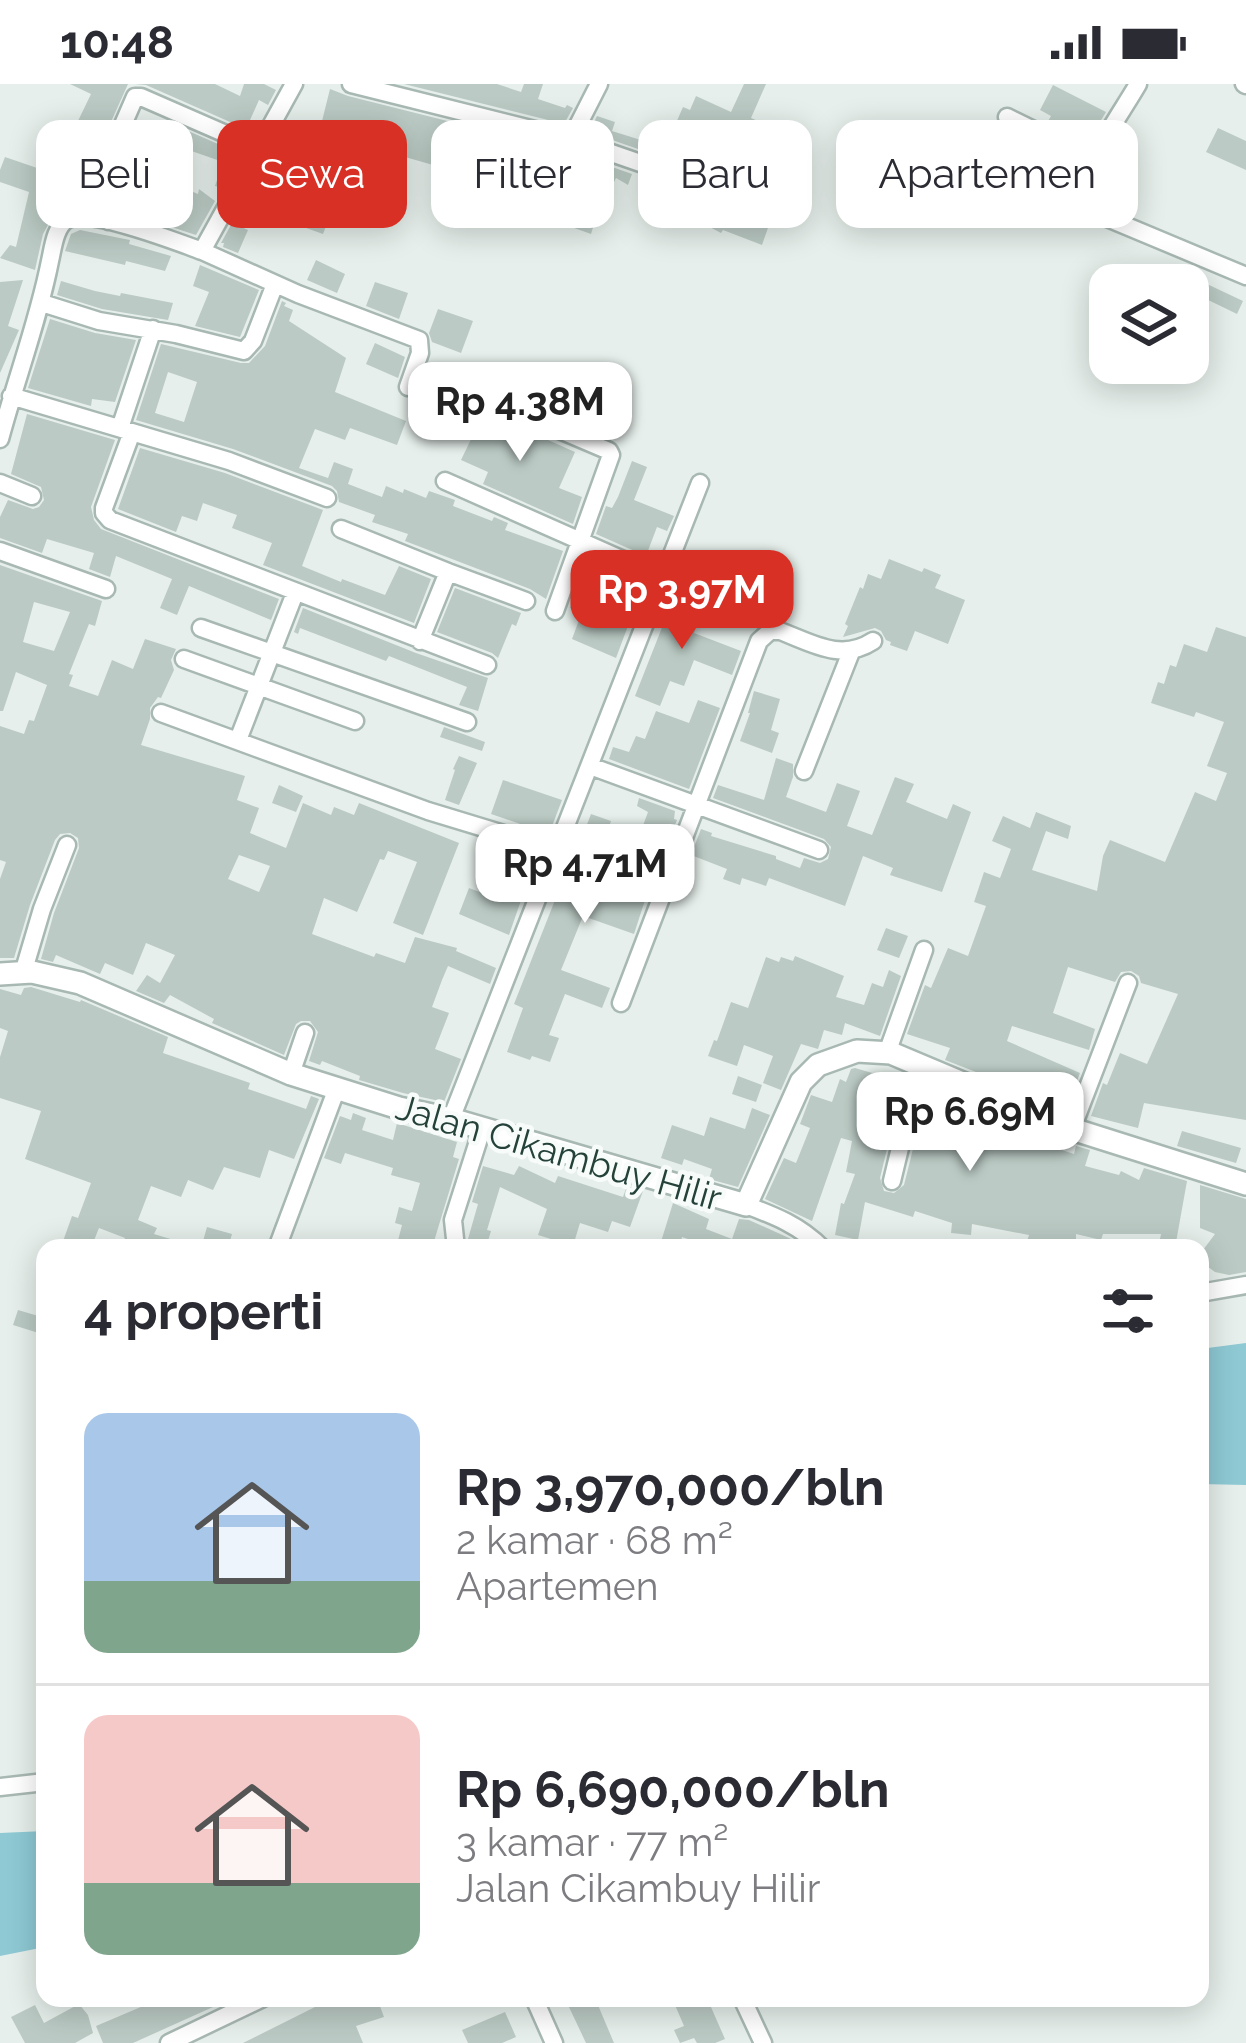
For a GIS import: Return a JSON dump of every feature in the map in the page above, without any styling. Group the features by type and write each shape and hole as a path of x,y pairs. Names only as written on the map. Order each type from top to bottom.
{"street":[{"path":"274,120 294,84"},
{"path":"351,84 495,120"},
{"path":"580,120 598,84"},
{"path":"1118,120 1138,84"},
{"path":"125,120 134,98 141,97 217,130"},
{"path":"1007,117 1013,120"},
{"path":"202,251 217,223"},
{"path":"0,439 60,228"},
{"path":"130,228 202,251 419,340 420,353 408,387"},
{"path":"1129,228 1246,276"},
{"path":"42,303 99,321 244,351 253,341 275,284"},
{"path":"153,329 104,508 106,518 487,665"},
{"path":"475,394 608,451 610,459 555,611"},
{"path":"11,396 230,461 327,498"},
{"path":"445,481 664,578"},
{"path":"0,483 32,496"},
{"path":"451,1119 700,483"},
{"path":"341,529 526,601"},
{"path":"0,551 106,589"},
{"path":"419,641 448,572"},
{"path":"238,740 295,592"},
{"path":"202,628 467,722"},
{"path":"621,1003 763,635 779,632 851,652 873,641"},
{"path":"804,771 851,652"},
{"path":"184,658 355,722"},
{"path":"160,713 428,811 556,850"},
{"path":"590,766 819,850"},
{"path":"12,974 67,845"},
{"path":"886,1053 924,950"},
{"name":"Jalan Cikambuy Hilir","path":"12,974 60,977 95,988 291,1074 399,1108 746,1205 795,1093 808,1074 818,1065 857,1051 886,1053 920,1064 1072,1129 1246,1184"},
{"path":"1072,1129 1128,983"},
{"path":"291,1074 305,1034"},
{"path":"892,1181 920,1064"},
{"path":"280,1239 337,1088"},
{"path":"455,1239 453,1220 482,1129"},
{"path":"746,1205 786,1220 813,1239"},
{"path":"1209,1292 1246,1286"},
{"path":"0,1787 36,1783"},
{"path":"169,2043 244,2007"},
{"path":"538,2007 554,2043"},
{"path":"746,2007 763,2043"}],"water":[{"path":"1246,1343 1246,1485 1209,1484 1209,1348"},
{"path":"36,1831 36,1949 0,1956 0,1833"}],"building":[{"path":"70,84 128,84 112,120 78,120 91,94"},
{"path":"135,84 215,84 240,96 244,84 264,84 276,90 268,105 259,100 250,120 226,120"},
{"path":"404,84 497,84 521,92 524,84 543,84 538,99 573,108 566,120 548,120"},
{"path":"744,84 766,84 751,118 756,120 677,120 683,107 690,110 696,96 731,112"},
{"path":"1053,85 1106,112 1101,120 1049,120 1051,116 1040,110"},
{"path":"330,89 444,120 431,120 431,164 407,158 407,120 322,120"},
{"path":"1218,128 1246,141 1246,170 1206,152"},
{"path":"614,132 638,139 638,149 614,141"},
{"path":"193,133 217,144 217,160 193,152"},
{"path":"5,157 36,168 36,228 46,228 35,270 0,258 10,245 16,247 29,192 0,182"},
{"path":"614,168 632,174 628,185 616,178 614,182"},
{"path":"199,189 215,201 196,235 174,228 193,228 193,192 198,194"},
{"path":"229,228 248,230 238,253 221,243"},
{"path":"712,228 768,228 762,245"},
{"path":"80,230 130,240 129,244 171,256 165,271 65,251 71,234"},
{"path":"316,260 345,274 337,293 307,280"},
{"path":"200,265 259,290 240,337 195,326 209,292 193,286"},
{"path":"23,280 8,326 19,330 0,373 0,282"},
{"path":"61,281 173,303 168,320 102,309 57,295"},
{"path":"375,282 408,293 399,319 366,306"},
{"path":"1209,285 1243,301 1237,314 1209,300"},
{"path":"282,301 293,310 289,321 346,358 335,392 406,421 397,445 350,428 345,440 315,429 299,468 328,478 334,462 353,469 348,484 382,497 386,486 426,498 429,491 455,500 453,506 508,523 505,530 563,551 546,599 405,541 408,534 372,522 375,515 339,502 332,486 136,420 161,344 241,363 249,363 265,346","holes":["168,372 197,382 184,422 155,413"]},
{"path":"438,309 473,321 461,353 432,342 429,333"},
{"path":"50,319 136,340 115,402 92,399 91,406 28,388"},
{"path":"375,343 405,357 398,378 366,364"},
{"path":"501,362 565,385 562,392 618,410 611,431 493,379"},
{"path":"467,404 575,452 559,488 582,497 573,524 483,484 488,472 461,460 475,431 458,422"},
{"path":"27,414 115,440 91,507 101,529 279,599 271,620 189,586 177,615 160,608 172,579 116,556 110,577 89,569 94,553 47,539 42,553 0,538 0,517 8,500 33,509 44,500 41,487 11,474"},
{"path":"140,448 323,510 302,566 385,595 399,566 431,579 414,623 263,565 272,543 232,528 237,515 203,503 197,521 182,516 176,532 118,509"},
{"path":"632,461 647,467 634,500 674,516 667,531 657,527 646,556 596,534"},
{"path":"588,558 644,583 616,658 572,639 582,612 570,608"},
{"path":"889,559 941,575 935,588 965,600 948,644 915,631 907,651 890,645 875,628 843,637 860,587 863,589 868,574 881,579"},
{"path":"0,565 102,601 95,626 89,624 69,674 73,675 69,686 98,696 112,660 133,669 145,639 176,649 171,660 174,670 161,698 150,708 141,745 245,776 237,800 259,808 250,833 286,848 303,803 331,815 334,807 354,815 359,803 459,843 423,935 393,923 417,862 388,851 357,912 324,898 312,934 405,963 415,937 457,948 496,968 490,984 448,966 442,980 432,1007 449,1013 435,1049 461,1059 444,1102 359,1080 360,1076 322,1061 320,1065 309,1061 318,1032 310,1021 296,1024 284,1055 212,1023 214,1019 170,995 164,1003 136,991 147,975 160,983 175,955 146,943 133,975 105,963 100,974 56,955 53,962 41,959 79,848 78,838 70,833 55,840 14,958 0,958 0,879 6,862 0,860 0,726 24,734 47,685 16,672 0,711","holes":["34,602 70,612 54,651 23,642","239,855 270,866 259,892 228,879"]},
{"path":"455,588 521,613 498,658 437,632"},
{"path":"677,597 704,607 694,633 741,651 732,675 694,660 684,686 670,681 660,706 635,696 663,625 659,623 667,602 675,604"},
{"path":"303,608 488,678 478,711 459,705 467,687 389,656 386,661 300,628 298,634 294,632"},
{"path":"1216,627 1246,637 1246,1120 1144,1103 1138,1128 1091,1116 1120,1053 1147,1064 1178,994 1141,983 1131,971 1121,972 1115,982 1068,967 1053,1013 1095,1029 1089,1050 1012,1026 1007,1041 1080,1073 1071,1096 1058,1090 1055,1098 976,1072 945,1060 950,1048 907,1034 925,985 931,988 948,948 968,956 986,906 974,902 984,872 1000,878 1011,849 992,841 1003,816 1030,828 1036,812 1071,826 1068,839 1046,831 1032,870 1097,891 1110,840 1165,862 1195,792 1216,801 1227,773 1207,766 1224,722 1151,703 1158,682 1164,684 1170,665 1176,667 1184,644 1207,652"},
{"path":"754,691 780,699 771,730 779,733 772,753 740,741"},
{"path":"698,700 720,708 689,789 609,759 613,747 629,752 636,736 645,739 656,711 689,723"},
{"path":"444,727 485,742 482,751 440,737"},
{"path":"459,756 477,763 459,805 445,800"},
{"path":"776,758 793,764 786,797 826,812 837,783 860,791 847,826 872,835 895,777 914,784 906,802 947,819 953,804 971,812 942,892 890,875 893,868 863,856 845,906 769,878 766,886 742,878 740,885 723,879 727,869 691,855 701,829 800,868 804,858 820,863 828,859 831,847 824,839 713,798 718,785 764,800"},
{"path":"503,780 562,800 549,834 491,814"},
{"path":"279,785 303,796 296,812 272,803"},
{"path":"639,798 675,811 677,820 658,860 634,934 583,916 561,970 610,988 602,1008 565,994 549,1035 559,1038 550,1062 507,1052 523,1008 514,1004 562,891 579,834 583,835 591,814 611,821 593,877 620,887 648,812 637,806"},
{"path":"518,853 536,857 509,935 459,914 469,888 501,900"},
{"path":"886,928 908,936 899,958 877,950"},
{"path":"795,956 844,976 836,997 864,1005 872,983 883,987 889,970 901,976 880,1036 845,1023 842,1035 824,1030 818,1049 801,1044 781,1090 763,1083 773,1056 744,1045 737,1066 708,1056 731,1002 748,1008 766,957 779,962 781,957 793,961"},
{"path":"24,988 81,1000 168,1037 163,1053 250,1083 248,1089 306,1109 311,1096 319,1099 294,1159 269,1150 260,1178 224,1167 213,1190 188,1180 181,1197 151,1186 138,1220 157,1228 154,1234 170,1239 125,1239 99,1228 95,1239 64,1239 72,1216 78,1218 91,1183 25,1159 41,1111 0,1098 0,1057 8,1031 0,1028 0,989 21,995"},
{"path":"851,1069 903,1082 880,1178 884,1191 894,1193 904,1185 924,1105 988,1128 995,1114 1050,1136 1047,1145 1074,1154 1076,1146 1090,1150 1085,1166 1119,1175 1121,1171 1139,1180 1144,1168 1187,1181 1177,1239 1160,1239 1161,1234 1103,1234 1097,1239 1076,1234 1076,1239 1028,1239 1029,1235 972,1224 971,1235 951,1233 952,1223 865,1202 858,1239 835,1235 841,1203 855,1174 846,1172 852,1141 841,1138 812,1221 765,1199 784,1158 796,1163 810,1128 800,1124 811,1095 832,1102 840,1079 846,1082"},
{"path":"738,1076 762,1085 756,1102 732,1094"},
{"path":"752,1108 770,1115 738,1187 709,1179 712,1169 684,1159 682,1165 661,1158 672,1125 704,1136 710,1117 745,1129"},
{"path":"353,1113 366,1118 362,1130 393,1140 397,1123 457,1142 453,1157 459,1159 435,1239 398,1239 402,1225 395,1223 399,1207 412,1211 420,1183 391,1175 393,1168 345,1153 341,1164 324,1158 340,1116 351,1120"},
{"path":"1182,1131 1241,1148 1236,1163 1177,1146"},
{"path":"483,1166 514,1175 519,1166 555,1183 558,1176 623,1197 627,1186 643,1191 630,1227 612,1221 608,1232 580,1223 575,1239 538,1235 547,1209 500,1187 489,1239 468,1239 478,1204 472,1202"},
{"path":"1200,1185 1246,1199 1246,1272 1229,1275 1209,1268 1209,1242 1215,1234 1200,1228"},
{"path":"673,1203 709,1219 706,1229 732,1239 682,1237 662,1239"},
{"path":"739,1219 790,1239 732,1239"},
{"path":"207,1227 232,1234 231,1239 204,1239"},
{"path":"18,1310 36,1315 36,1332 13,1325"},
{"path":"35,2005 44,2023 81,2007 93,2033 75,2043 25,2043 11,2017"},
{"path":"141,2007 213,2007 133,2043 103,2043 96,2026"},
{"path":"315,2007 380,2007 384,2017 356,2026 363,2043 243,2043"},
{"path":"569,2007 599,2007 614,2043 586,2043"},
{"path":"676,2007 711,2007 725,2039 697,2043 694,2038 680,2043 674,2030 684,2026"},
{"path":"505,2012 516,2037 502,2043 468,2043 462,2030"}]}
